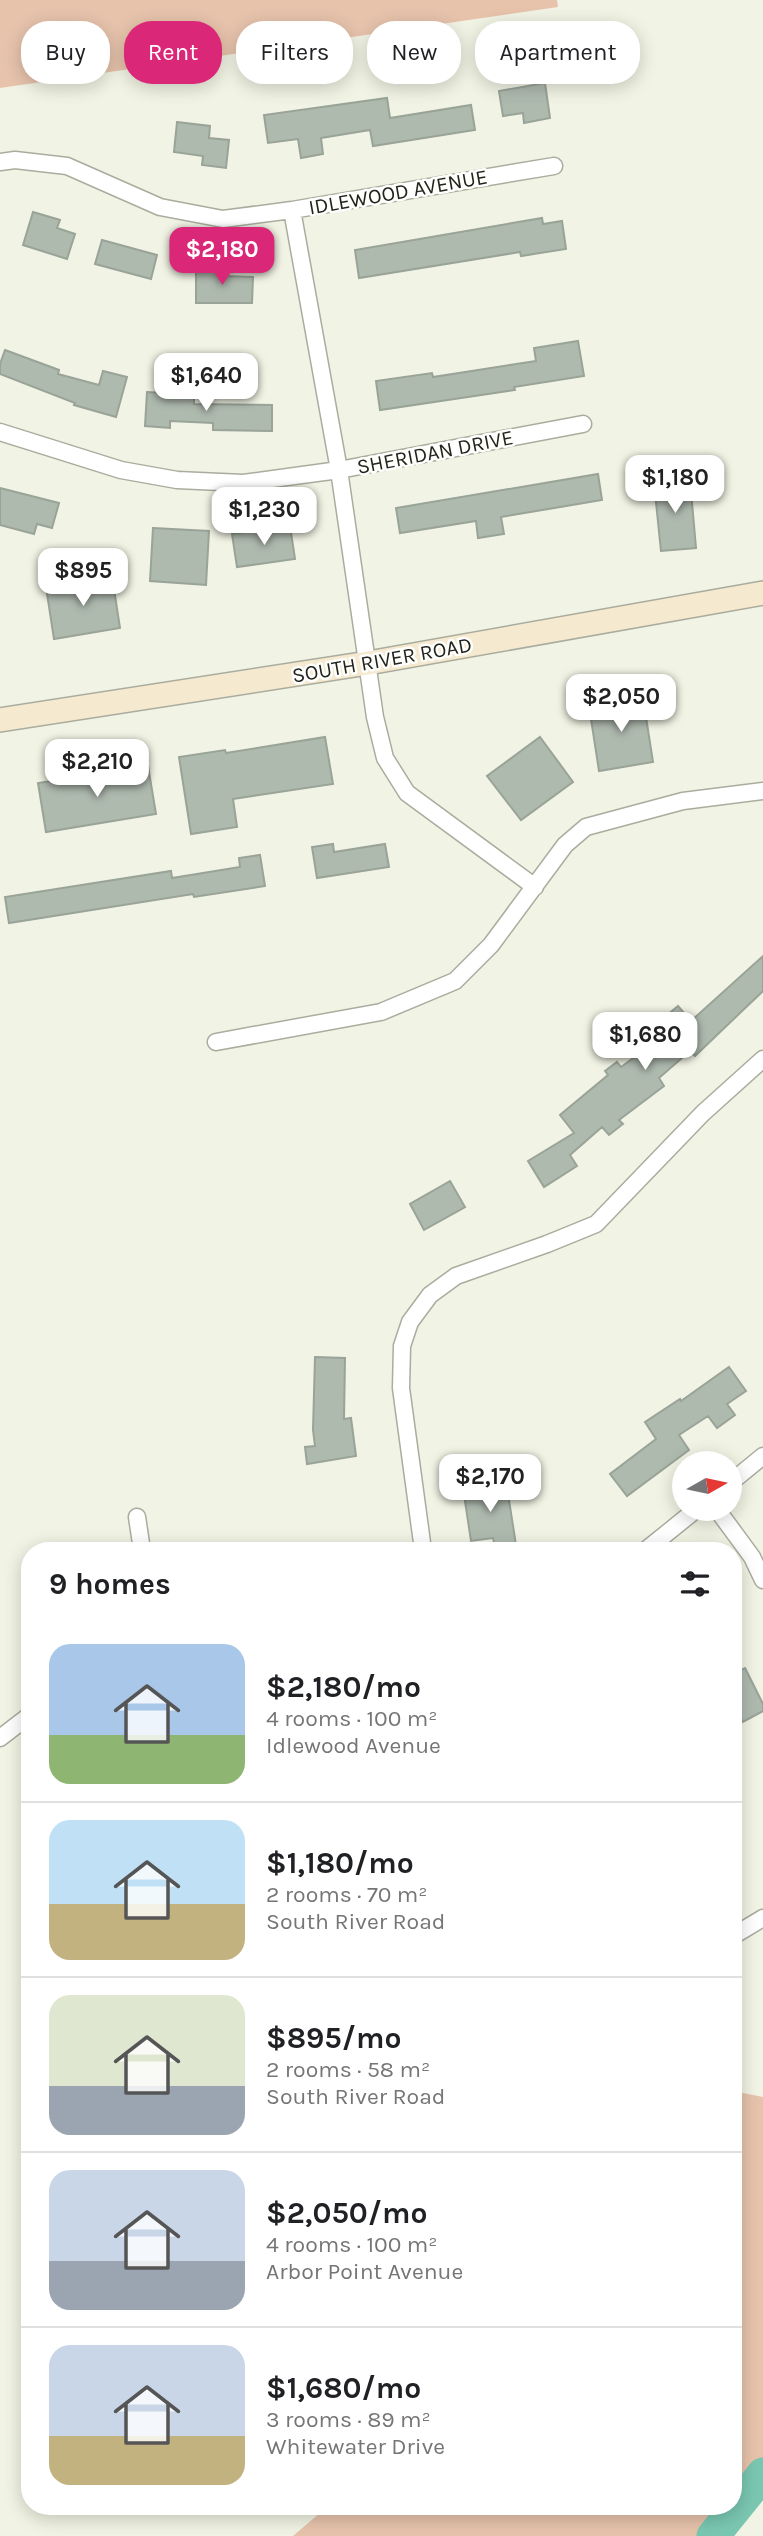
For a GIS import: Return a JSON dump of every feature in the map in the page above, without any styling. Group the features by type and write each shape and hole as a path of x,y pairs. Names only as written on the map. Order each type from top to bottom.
{"street":[{"name":"IDLEWOOD AVENUE","path":"0,162 15,160 67,166 160,207 223,219 554,166"},
{"path":"292,210 339,471 375,717 385,758 408,793 535,887"},
{"name":"SHERIDAN DRIVE","path":"0,432 121,470 177,480 243,483 339,471 583,424"},
{"name":"SOUTH RIVER ROAD","path":"0,720 368,663 763,593"},
{"path":"216,1042 381,1012 455,981 491,945 565,845 586,827 683,801 763,791"},
{"path":"422,1542 401,1388 402,1346 410,1322 430,1295 456,1276 596,1224 703,1114 763,1059"},
{"path":"742,1473 763,1456"},
{"path":"137,1517 141,1542"},
{"path":"656,1542 682,1521"},
{"path":"726,1521 741,1542"},
{"path":"742,1543 763,1580"},
{"path":"0,1738 21,1722"},
{"path":"742,1931 763,1917"}],"shaded area":[{"path":"0,0 557,0 558,7 461,21 367,21 367,35 353,37 353,21 236,21 236,54 222,56 222,21 124,21 124,70 110,72 110,21 21,21 21,84 28,84 0,88"},
{"path":"742,2093 763,2097 763,2491 729,2536 293,2536 318,2515 742,2515"}],"building":[{"path":"545,84 550,118 524,123 523,113 503,116 499,91"},
{"path":"387,98 390,118 471,105 475,130 373,146 370,130 321,138 323,154 301,158 298,139 268,143 264,115"},
{"path":"177,122 210,126 209,138 229,140 226,168 202,165 203,156 174,152"},
{"path":"33,212 60,220 57,228 75,234 67,259 23,245"},
{"path":"542,218 543,224 562,221 566,249 521,256 520,252 359,278 355,250"},
{"path":"102,240 157,255 151,279 95,264"},
{"path":"196,266 223,266 223,276 253,277 252,303 196,303"},
{"path":"578,341 584,376 514,387 515,390 380,410 376,381 432,373 433,377 536,361 534,348"},
{"path":"5,350 59,370 58,374 99,385 103,371 127,377 116,417 74,405 75,403 0,374"},
{"path":"147,392 194,395 194,404 272,405 272,431 213,430 213,423 170,421 170,428 145,426"},
{"path":"598,474 602,500 501,517 504,534 478,538 476,521 400,533 396,508"},
{"path":"690,480 696,548 661,551 654,483"},
{"path":"0,488 59,503 52,528 37,524 34,534 0,525"},
{"path":"290,526 295,559 237,567 232,534"},
{"path":"153,528 209,531 206,585 150,581"},
{"path":"112,576 120,628 54,639 46,587"},
{"path":"643,698 653,762 599,771 589,706"},
{"path":"325,737 333,784 233,799 237,827 191,834 179,757 225,750 226,753"},
{"path":"540,737 573,782 521,820 487,776"},
{"path":"148,766 156,814 46,832 38,783"},
{"path":"333,844 334,852 385,844 389,867 317,878 312,847"},
{"path":"260,855 265,886 194,897 193,894 9,923 5,897 171,871 172,878 240,867 239,858"},
{"path":"763,956 763,991 695,1056 690,1051 659,1078 664,1086 619,1120 623,1124 609,1135 602,1127 570,1155 577,1166 544,1187 528,1161 574,1133 560,1115 608,1075 605,1071 617,1062 621,1067 654,1043 646,1033 678,1006 691,1021"},
{"path":"450,1181 465,1207 424,1230 410,1204"},
{"path":"315,1357 345,1358 344,1419 351,1418 356,1456 307,1464 305,1447 315,1446"},
{"path":"729,1367 746,1391 727,1404 735,1415 717,1428 708,1416 679,1435 689,1450 672,1451 672,1463 627,1496 610,1474 656,1439 645,1422 680,1399 681,1401"},
{"path":"506,1481 516,1542 494,1542 493,1538 471,1541 463,1488"},
{"path":"745,1668 763,1704 763,1711 743,1722 742,1720 742,1670"}],"waterway":[{"path":"742,2500 763,2474"},
{"path":"713,2536 730,2515"}]}
